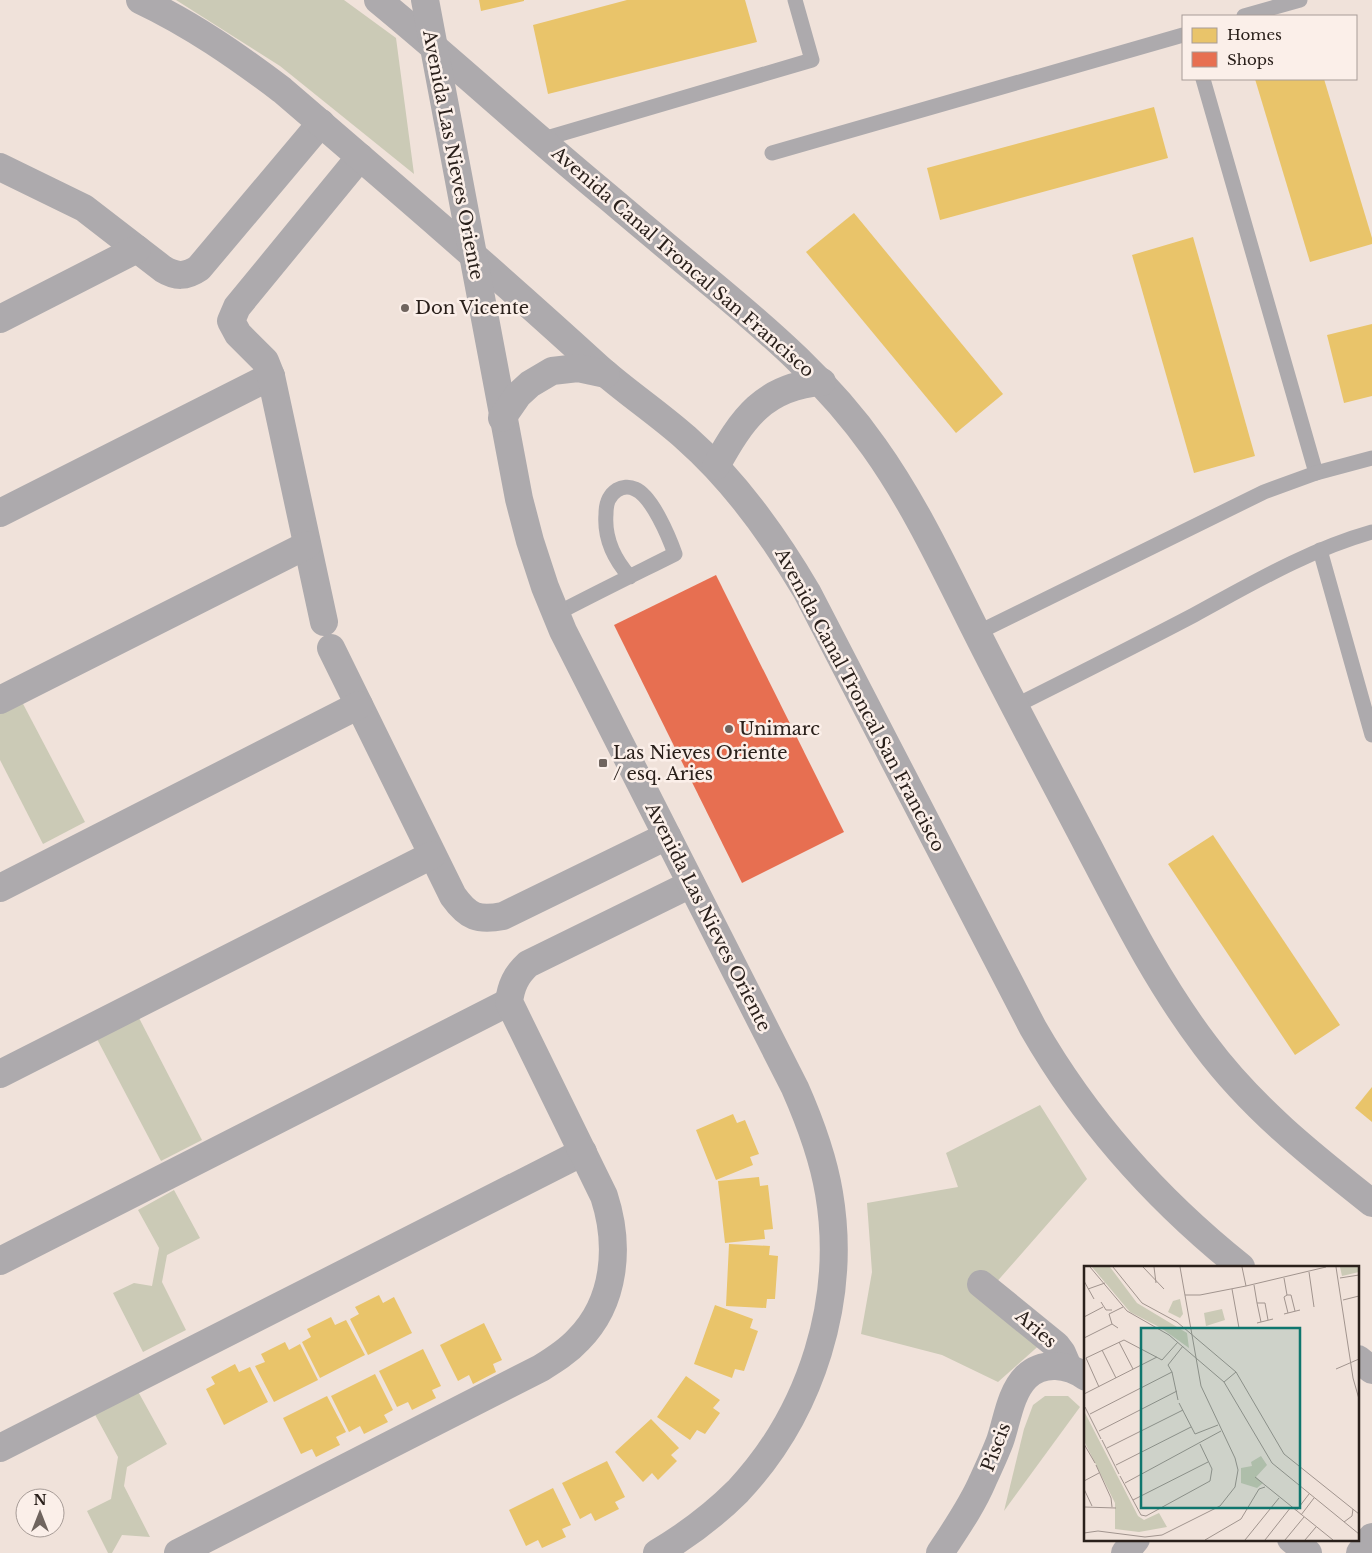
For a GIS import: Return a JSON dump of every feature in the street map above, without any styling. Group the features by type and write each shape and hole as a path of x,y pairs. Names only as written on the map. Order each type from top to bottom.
{"street":[{"name":"Avenida Canal Troncal San Francisco","path":"140,0 198,31 241,59 282,90 606,374 686,438 716,466 767,528 807,592 1033,1028 1068,1086 1099,1127 1132,1165 1176,1211 1239,1266"},
{"name":"Avenida Canal Troncal San Francisco","path":"378,0 540,140 765,329 822,382 896,478 917,514 977,633 1160,982 1206,1047 1236,1084 1274,1122 1372,1203"},
{"name":"Avenida Las Nieves Oriente","path":"424,0 502,418 518,499 530,541 556,614 568,640 795,1088 810,1122 829,1192 834,1227 834,1267 828,1316 802,1395 782,1432 761,1463 738,1491 696,1528 657,1553"},
{"path":"0,167 84,208 171,274 180,276 190,274 199,268 321,123"},
{"path":"324,622 271,376 265,361 238,334 231,321 233,314 360,157"},
{"path":"0,319 137,249"},
{"path":"502,418 518,395 530,384 552,371 578,368 606,374"},
{"path":"0,513 271,376"},
{"path":"716,466 729,443 761,404 774,394 789,387 805,383 822,382"},
{"path":"0,700 307,545"},
{"path":"331,648 453,896 460,906 470,914 479,918 503,916 667,836"},
{"path":"0,888 359,705"},
{"path":"0,1074 432,855"},
{"path":"178,1553 540,1368 561,1356 594,1322 604,1301 612,1275 614,1250 610,1213 583,1152 509,1002 510,990 519,973 528,964 691,884"},
{"path":"0,1261 509,1002"},
{"path":"0,1448 583,1152"},
{"name":"Aries","path":"981,1284 1050,1339 1077,1372"},
{"path":"1360,1361 1372,1370"},
{"name":"Piscis","path":"940,1553 982,1483 1000,1441 1019,1387 1026,1378 1036,1371 1057,1366 1077,1372"},
{"path":"1360,1553 1372,1538"},
{"path":"1125,1553 1135,1540"}],"lane":[{"path":"540,140 812,60 795,0"},
{"path":"1248,15 1300,0"},
{"path":"772,152 1182,35"},
{"path":"1203,80 1316,473"},
{"path":"977,633 1264,492 1316,473 1372,458"},
{"path":"556,614 674,554 669,536 654,509 642,493 635,488 627,487 620,488 608,500 605,523 613,552 620,566 630,576"},
{"path":"1015,706 1127,651 1282,568 1320,550 1372,532"},
{"path":"1320,550 1372,735"}],"green space":[{"path":"176,0 344,0 396,38 414,174 280,66"},
{"path":"21,700 85,822 43,844 0,760 0,711"},
{"path":"139,1018 202,1140 161,1161 97,1039"},
{"path":"1040,1105 1087,1179 994,1285 1052,1334 998,1382 942,1355 861,1334 872,1272 867,1203 958,1187 946,1153"},
{"path":"174,1190 200,1238 167,1255 162,1282 186,1330 143,1352 113,1293 134,1283 152,1286 159,1248 138,1210"},
{"path":"135,1386 167,1444 127,1467 124,1486 150,1537 122,1535 112,1553 108,1553 87,1511 111,1499 118,1457 92,1409"},
{"path":"1045,1396 1068,1396 1080,1407 1004,1511 1024,1429 1033,1405"}],"building: Homes":[{"path":"479,0 524,0 524,1 481,11"},
{"path":"627,0 745,0 757,42 548,94 533,25"},
{"path":"1255,80 1324,80 1372,238 1372,244 1310,262"},
{"path":"1154,107 1168,158 940,220 927,168"},
{"path":"854,213 1003,394 956,433 806,252"},
{"path":"1193,237 1255,456 1194,473 1132,255"},
{"path":"1372,324 1372,396 1344,403 1327,335"},
{"path":"1213,835 1340,1025 1295,1055 1168,864"},
{"path":"1372,1087 1372,1122 1355,1108"},
{"path":"733,1114 737,1123 745,1120 759,1154 750,1157 753,1165 716,1180 696,1130"},
{"path":"759,1177 760,1186 768,1185 773,1229 764,1230 765,1239 725,1243 718,1181"},
{"path":"729,1244 770,1246 769,1255 778,1256 775,1299 767,1299 766,1308 726,1306"},
{"path":"379,1295 383,1303 394,1297 412,1333 368,1355 350,1319 359,1314 355,1307"},
{"path":"715,1305 753,1319 750,1328 758,1331 744,1371 735,1369 732,1378 694,1364"},
{"path":"331,1317 335,1325 346,1320 365,1355 320,1378 302,1342 311,1337 307,1329"},
{"path":"484,1323 502,1360 493,1364 496,1372 473,1384 469,1375 458,1381 440,1345"},
{"path":"285,1342 289,1350 300,1344 318,1380 274,1402 255,1366 265,1362 261,1354"},
{"path":"423,1349 441,1386 432,1390 436,1398 412,1410 408,1402 397,1407 379,1371"},
{"path":"235,1364 239,1372 250,1367 268,1402 224,1425 206,1389 215,1384 211,1377"},
{"path":"375,1374 393,1410 384,1415 388,1422 364,1434 360,1426 349,1432 331,1396"},
{"path":"686,1376 720,1400 713,1408 720,1413 705,1434 697,1430 690,1440 657,1417"},
{"path":"327,1396 346,1432 336,1437 340,1445 316,1457 312,1449 301,1454 283,1418"},
{"path":"651,1419 679,1448 671,1455 677,1461 658,1480 652,1473 643,1482 615,1452"},
{"path":"607,1461 625,1497 615,1502 619,1509 595,1521 591,1513 580,1519 562,1483"},
{"path":"553,1488 571,1525 562,1529 566,1537 542,1548 538,1540 526,1546 509,1510"}],"building: Shops":[{"name":"Unimarc","path":"716,575 844,832 742,883 614,625"}],"place":[{"name":"Don Vicente","path":"405,308"},
{"name":"Unimarc","path":"729,729"},
{"name":"Las Nieves Oriente / esq. Aries","path":"603,763"}]}
